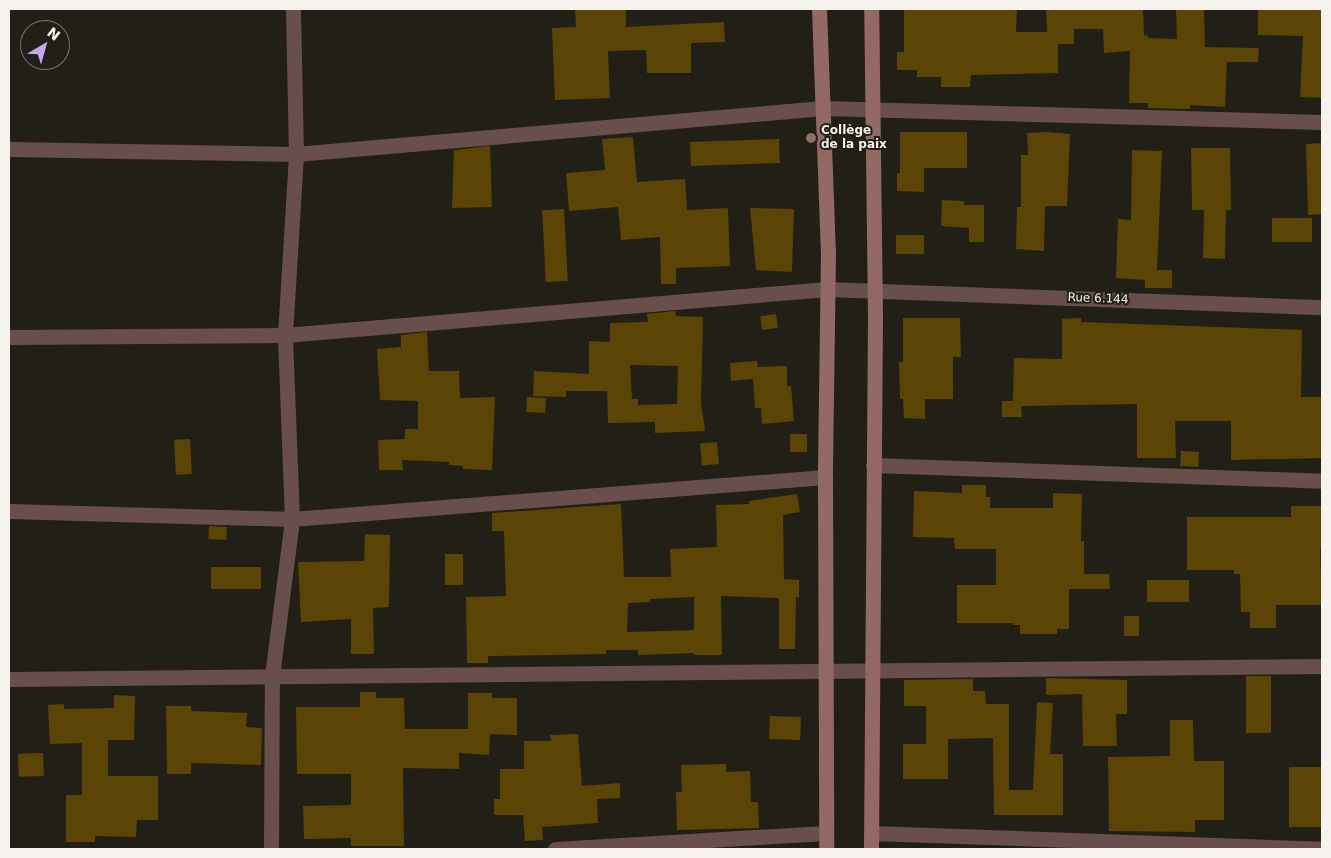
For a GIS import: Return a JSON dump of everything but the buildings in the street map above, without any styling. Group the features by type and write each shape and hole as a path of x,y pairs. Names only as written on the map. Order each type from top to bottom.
{"main road":[{"path":"819,9 828,252 825,477 826,849"},
{"path":"870,849 874,291 871,9"}],"street":[{"path":"271,849 272,676 292,519 285,335 296,154 292,9"},
{"path":"9,149 296,154 823,108 1322,122"},
{"name":"Rue 6.144","path":"9,337 285,335 827,289 1322,307"},
{"path":"873,465 1322,482"},
{"path":"9,511 292,519 825,477"},
{"path":"9,679 1322,666"},
{"path":"555,849 826,833"},
{"path":"871,833 1322,849"}],"place":[{"name":"Collège de la paix","path":"811,138"}]}
